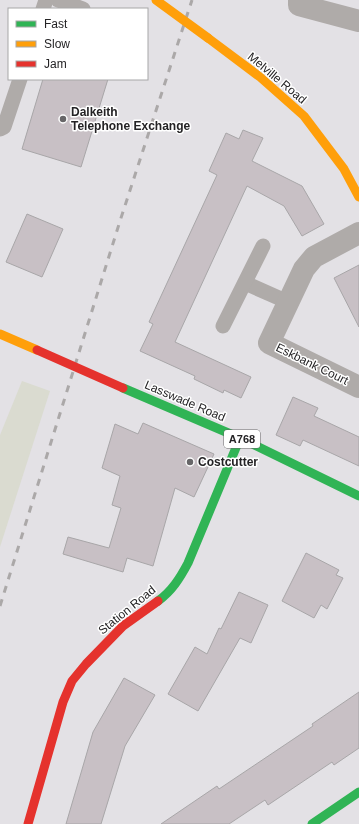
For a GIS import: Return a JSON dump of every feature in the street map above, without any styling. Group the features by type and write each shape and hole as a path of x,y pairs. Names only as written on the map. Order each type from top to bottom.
{"main road":[{"name":"Melville Road","path":"156,0 260,77 304,116 344,168 359,197"},
{"name":"Lasswade Road","path":"0,334 240,438 359,496"},
{"name":"Station Road","path":"28,824 63,702 72,682 86,664 123,626 166,595 178,582 188,563 240,438"},
{"path":"312,824 359,792"}],"street":[{"path":"299,0 299,5 359,21"},
{"name":"Eskbank Court","path":"359,233 314,257 304,269 269,343 359,387"}],"lane":[{"path":"58,0 80,8"},
{"path":"0,129 4,127 20,80"},
{"path":"223,326 263,246"},
{"path":"245,283 288,302"}],"shaded area":[{"path":"22,381 50,391 0,547 0,435"}],"building":[{"name":"Dalkeith Telephone Exchange","path":"43,80 108,80 81,167 22,149"},
{"path":"243,130 263,138 252,161 302,186 324,224 302,236 284,206 247,186 175,342 251,377 241,398 224,390 223,393 194,379 195,376 140,351 153,324 149,322 217,175 209,171 226,133 239,139"},
{"path":"27,214 63,229 42,277 6,262"},
{"path":"359,265 359,327 334,278"},
{"path":"293,397 318,408 314,416 359,437 359,466 303,440 300,446 276,435"},
{"path":"143,423 214,454 194,497 175,488 153,566 127,558 123,572 63,554 68,537 109,548 121,508 112,505 120,476 102,468 115,424 138,434"},
{"path":"306,553 339,570 336,575 343,578 327,609 321,605 314,618 282,601"},
{"path":"239,592 268,605 251,643 240,638 198,711 168,694 195,647 207,654 219,628 221,629"},
{"path":"124,678 155,695 125,746 101,824 66,824 93,732"},
{"path":"359,692 359,748 334,765 332,762 268,805 265,800 229,824 161,824 217,786 219,789 313,726 312,724"}],"railway":[{"path":"0,606 120,221 192,0"}],"traffic: fast":[{"path":"123,388 240,438 359,496"},
{"path":"158,601 175,584 188,563 240,438"},
{"path":"312,824 359,792"}],"traffic: slow":[{"path":"156,0 208,38"},
{"path":"208,38 260,77 304,116 344,169 359,197"},
{"path":"0,334 37,350"}],"traffic: jam":[{"path":"37,350 123,388"},
{"path":"28,824 63,702 72,681 86,664 123,626 158,601"}],"place":[{"name":"Dalkeith Telephone Exchange","path":"63,119"},
{"name":"Costcutter","path":"190,462"}]}
